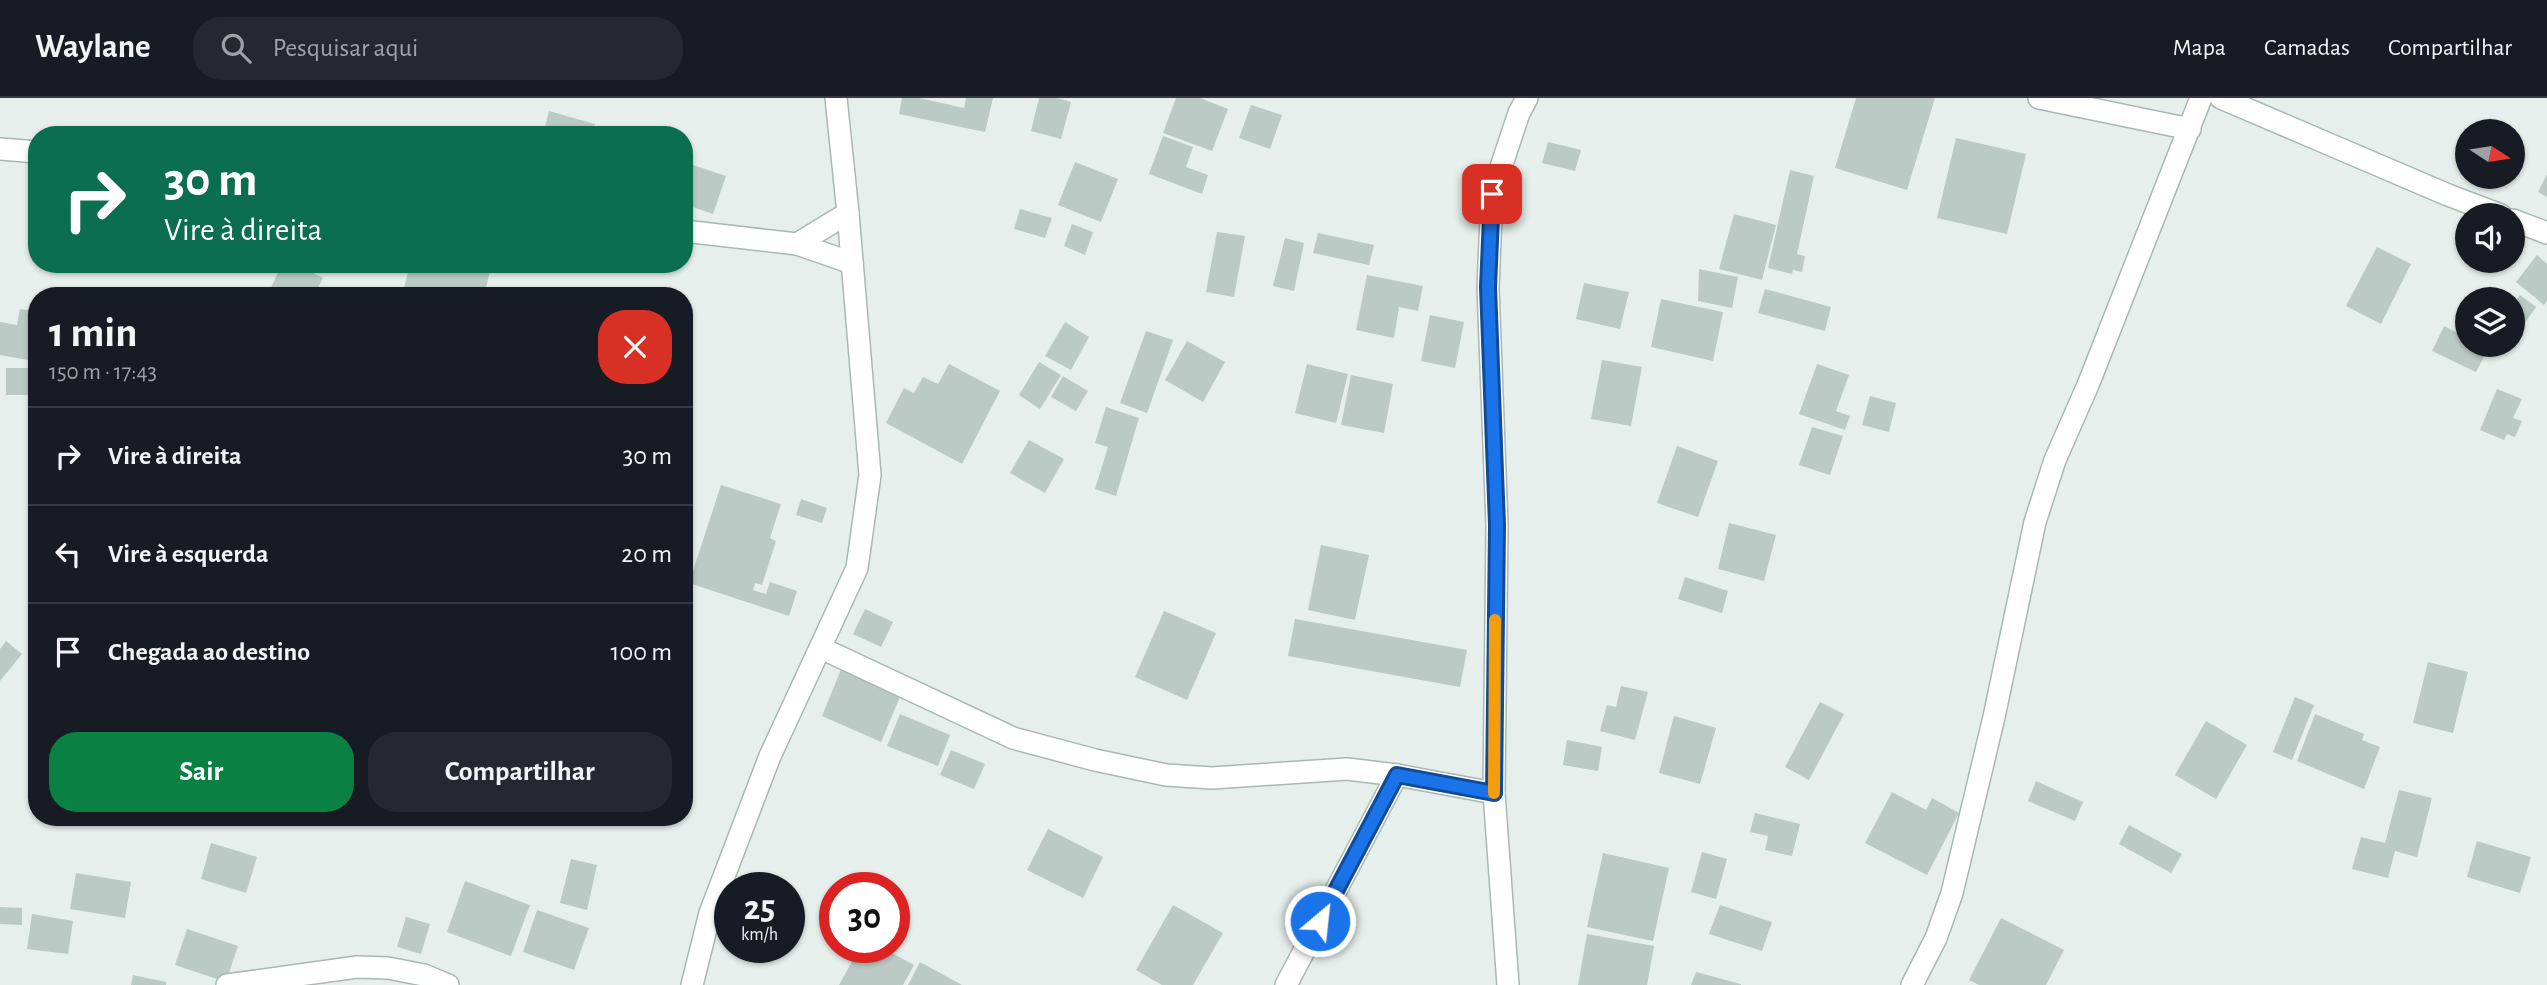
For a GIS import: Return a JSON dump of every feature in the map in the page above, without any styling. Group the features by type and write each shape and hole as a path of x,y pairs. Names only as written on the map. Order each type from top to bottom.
{"street":[{"path":"692,985 710,913 770,756 857,569 870,475 836,98"},
{"path":"1508,985 1494,793 1497,525 1488,287 1492,194 1519,113 1527,98"},
{"path":"2039,98 2190,129"},
{"path":"1912,985 1936,938 1952,893 1994,717 2035,522 2054,460 2088,385 2201,98"},
{"path":"2221,98 2469,203"},
{"path":"0,149 28,151"},
{"path":"797,244 848,213"},
{"path":"2525,225 2547,233"},
{"path":"693,232 797,244 852,263"},
{"path":"821,648 1013,738 1095,760 1166,775 1212,778 1347,769 1397,775 1494,793"},
{"path":"1286,985 1397,775"},
{"path":"227,985 357,967 388,968 424,975 448,985"}],"building":[{"path":"902,98 919,98 964,108 966,98 993,98 985,132 899,114"},
{"path":"1039,98 1057,98 1071,102 1061,139 1031,131"},
{"path":"1176,98 1200,98 1228,109 1212,151 1163,133"},
{"path":"1856,98 1935,98 1907,190 1835,168"},
{"path":"1251,105 1282,115 1270,149 1239,138"},
{"path":"549,111 595,124 594,126 545,126"},
{"path":"1163,136 1193,147 1186,167 1208,175 1202,194 1149,174"},
{"path":"1956,138 2026,154 2007,234 1937,218"},
{"path":"1548,142 1581,150 1575,171 1542,163"},
{"path":"1075,162 1118,179 1101,222 1058,205"},
{"path":"693,165 726,176 713,214 693,207"},
{"path":"1790,170 1814,176 1797,254 1805,256 1802,272 1793,270 1792,274 1768,268"},
{"path":"2547,174 2547,197 2538,192"},
{"path":"1020,209 1052,218 1045,238 1014,229"},
{"path":"1734,214 1776,225 1762,280 1719,269"},
{"path":"1072,224 1093,232 1085,255 1064,246"},
{"path":"1217,232 1245,236 1234,297 1206,292"},
{"path":"1318,233 1374,245 1369,265 1313,253"},
{"path":"1285,238 1304,243 1294,291 1273,286"},
{"path":"2377,247 2411,264 2381,324 2346,306"},
{"path":"2537,255 2547,264 2547,301 2544,305 2516,282"},
{"path":"1699,269 1738,277 1732,308 1698,301"},
{"path":"278,273 313,273 323,278 318,287 271,287"},
{"path":"408,273 490,273 486,287 404,287"},
{"path":"1367,275 1423,286 1418,311 1399,307 1394,338 1356,330"},
{"path":"1584,283 1629,292 1620,329 1576,319"},
{"path":"1765,289 1831,307 1825,331 1758,313"},
{"path":"1661,299 1723,312 1713,361 1651,347"},
{"path":"2525,299 2536,307 2525,323"},
{"path":"20,309 28,310 28,360 0,355 0,322 17,325"},
{"path":"1430,315 1464,322 1455,368 1421,361"},
{"path":"1065,322 1089,337 1071,370 1045,356"},
{"path":"2444,326 2455,332 2455,357 2484,357 2476,372 2432,351"},
{"path":"1146,331 1173,340 1147,413 1120,403"},
{"path":"1187,341 1225,362 1203,402 1165,380"},
{"path":"1602,360 1642,367 1631,426 1591,419"},
{"path":"1039,362 1061,375 1040,409 1019,395"},
{"path":"949,364 1000,391 962,464 886,423 904,388 914,393 923,377 938,384"},
{"path":"1307,364 1348,374 1336,423 1295,413"},
{"path":"1817,364 1849,375 1836,411 1850,416 1845,430 1799,414"},
{"path":"6,368 28,368 28,395 6,395"},
{"path":"1351,375 1393,384 1384,433 1341,425"},
{"path":"1063,376 1088,391 1076,411 1051,397"},
{"path":"2497,389 2522,399 2513,418 2522,421 2515,437 2507,434 2504,440 2480,430"},
{"path":"1870,396 1896,403 1889,432 1862,425"},
{"path":"1106,407 1139,418 1116,496 1095,489 1108,447 1095,443"},
{"path":"1812,427 1843,436 1830,475 1799,465"},
{"path":"1029,440 1064,459 1045,493 1010,473"},
{"path":"1677,446 1718,461 1698,517 1657,503"},
{"path":"721,485 781,504 770,538 776,541 762,585 755,583 753,590 766,594 770,582 797,591 789,616 693,584 693,571"},
{"path":"801,499 827,508 822,523 796,515"},
{"path":"1729,523 1776,535 1764,581 1718,569"},
{"path":"1321,545 1369,555 1355,620 1308,610"},
{"path":"1685,577 1728,591 1722,613 1678,599"},
{"path":"865,609 893,622 881,647 853,634"},
{"path":"1164,611 1216,633 1187,700 1135,677"},
{"path":"1295,619 1467,650 1460,687 1288,656"},
{"path":"6,641 22,654 0,681 0,649"},
{"path":"2428,662 2468,672 2453,733 2413,723"},
{"path":"842,667 902,692 881,742 822,716"},
{"path":"1621,686 1648,692 1635,740 1600,731 1607,705 1616,707"},
{"path":"2295,697 2314,705 2292,760 2273,752"},
{"path":"1820,702 1844,714 1809,780 1785,767"},
{"path":"900,714 950,735 938,766 887,746"},
{"path":"2315,714 2364,734 2362,740 2380,747 2364,789 2297,761"},
{"path":"1674,716 1716,728 1700,784 1659,773"},
{"path":"2206,721 2247,745 2216,799 2175,775"},
{"path":"1567,740 1602,747 1598,771 1563,765"},
{"path":"951,750 985,764 974,789 940,775"},
{"path":"2036,781 2083,802 2075,821 2028,801"},
{"path":"2399,790 2432,798 2417,857 2395,851 2388,878 2352,869 2361,837 2385,843"},
{"path":"1892,792 1926,810 1932,798 1959,813 1927,875 1865,843"},
{"path":"1755,813 1800,824 1792,856 1765,850 1768,836 1750,832"},
{"path":"2129,825 2182,854 2171,873 2119,844"},
{"path":"1048,829 1103,857 1083,898 1027,870"},
{"path":"2477,841 2531,857 2520,893 2467,877"},
{"path":"211,843 257,857 246,893 201,879"},
{"path":"1702,852 1727,859 1716,899 1691,892"},
{"path":"1603,853 1669,868 1653,941 1587,927"},
{"path":"571,859 597,865 587,910 560,903"},
{"path":"76,873 131,882 125,918 70,909"},
{"path":"465,881 530,905 511,956 447,932"},
{"path":"1173,905 1223,933 1193,985 1162,985 1136,970"},
{"path":"1720,905 1772,922 1762,951 1709,934"},
{"path":"0,907 22,908 22,925 0,924"},
{"path":"537,910 589,928 574,970 523,952"},
{"path":"32,914 73,921 68,954 27,949"},
{"path":"406,917 430,924 421,954 397,947"},
{"path":"2001,918 2064,950 2046,985 1979,985 1969,980"},
{"path":"187,929 238,946 226,982 175,965"},
{"path":"1587,934 1654,946 1647,985 1578,985"},
{"path":"920,962 962,985 908,985"},
{"path":"851,963 914,965 903,985 839,985"},
{"path":"1696,972 1741,984 1741,985 1691,985"},
{"path":"133,975 166,982 166,985 131,985"}],"slow traffic":[{"path":"1494,793 1495,620"}],"route":[{"path":"1320,921 1397,775 1494,793 1497,525 1488,287 1492,194"}]}
